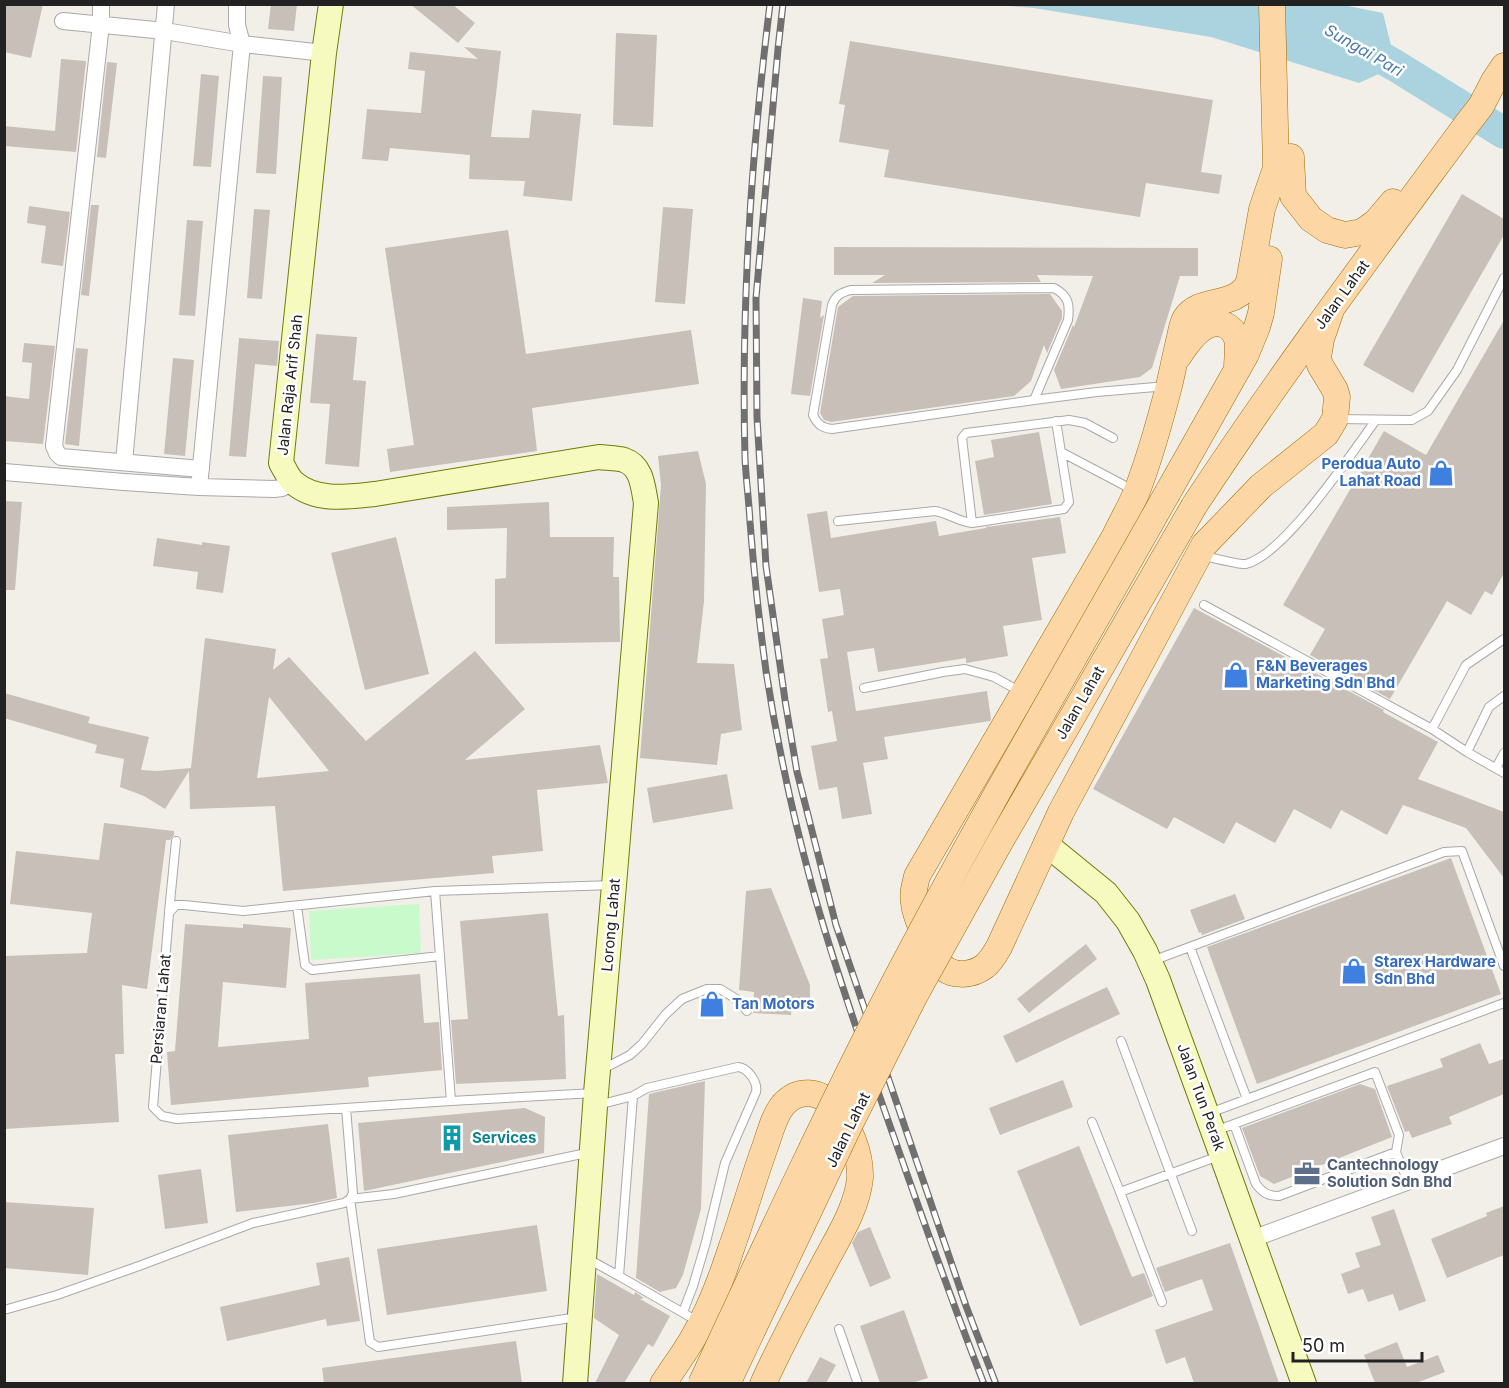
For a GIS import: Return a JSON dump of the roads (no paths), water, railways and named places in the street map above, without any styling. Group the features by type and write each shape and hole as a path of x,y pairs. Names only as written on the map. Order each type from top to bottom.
{"main road":[{"path":"1272,4 1273,65 1290,142 1293,196 1311,219 1328,230 1345,235 1362,232 1376,222 1470,114"},
{"name":"Jalan Lahat","path":"701,1383 827,1118 892,988 964,854 1237,371 1252,340 1261,313 1273,234 1276,168 1273,65"},
{"name":"Jalan Lahat","path":"727,1383 848,1128 914,997 1000,842 1194,506 1241,434 1499,74"},
{"path":"1276,168 1262,209 1246,288 1241,294 1231,299 1198,308 1188,315 1184,322 1153,443 1136,492 1115,536 917,876 913,902 918,920 927,943 939,964 946,969 964,975 985,966 999,947 1061,812 1204,545 1262,486 1326,434 1335,419 1337,397 1318,358 1321,339 1331,310"},
{"path":"1171,376 1185,345 1195,333 1207,326 1219,323 1228,326 1235,334 1238,347 1237,371"},
{"path":"1277,384 1301,377 1313,381 1326,395 1335,419"},
{"path":"663,1383 693,1339 692,1317 718,1284 776,1118 783,1106 792,1098 813,1093 822,1096 830,1103 850,1134 856,1149 860,1178 851,1210 763,1383"}],"street":[{"path":"101,4 54,446 61,457 201,469"},
{"path":"124,462 166,4"},
{"path":"199,487 242,44 237,25 237,4"},
{"name":"Jalan Raja Arif Shah","path":"292,482 281,463 331,4"},
{"path":"63,21 165,31 242,44 324,53"},
{"name":"Lorong Lahat","path":"292,482 313,495 340,498 599,457 626,460 636,468 642,480 645,503 591,1152 575,1383"},
{"path":"4,472 199,487 274,489 282,488 292,482"},
{"name":"Jalan Tun Perak","path":"1046,844 1106,893 1128,921 1150,962 1218,1123 1222,1155 1304,1383"},
{"path":"1252,1239 1504,1146"}],"lane":[{"path":"1335,419 1412,420 1428,411 1457,370 1504,278"},
{"path":"1034,400 1068,320 1067,300 1063,293 1054,288 851,290 835,297 813,415 818,424 825,429 1097,392 1171,376"},
{"path":"972,523 962,438 966,433 1076,420 1113,438"},
{"path":"1199,554 1245,565 1280,543 1324,491 1376,420"},
{"path":"838,521 935,511 972,523 1064,508 1069,502 1056,422"},
{"path":"1061,452 1136,492"},
{"path":"1204,605 1432,729 1504,773"},
{"path":"1432,729 1466,665 1504,639"},
{"path":"864,688 965,669 994,677 1024,694"},
{"path":"1467,752 1489,707 1504,696"},
{"path":"1496,768 1504,753"},
{"path":"169,913 176,841"},
{"path":"1150,962 1444,852 1461,851 1504,966"},
{"path":"169,913 176,905 243,911 435,891 614,885"},
{"path":"435,891 451,1101"},
{"path":"297,906 305,965 312,970 440,957"},
{"name":"Persiaran Lahat","path":"169,913 153,1107 162,1116 177,1119 596,1090"},
{"path":"1190,947 1247,1099"},
{"path":"596,1090 642,1044 665,1015 682,999 707,989 720,989 738,1000 747,1011"},
{"path":"1218,1123 1247,1099 1504,1003"},
{"path":"1120,1041 1192,1232"},
{"path":"583,1257 692,1317 693,1286 725,1163 757,1085 746,1070 738,1067 647,1088 633,1096 596,1090"},
{"path":"1218,1123 1375,1072 1399,1135 1396,1152 1408,1182"},
{"path":"619,1276 633,1096"},
{"path":"346,1108 353,1193 350,1199 370,1342 378,1347 580,1317"},
{"path":"1092,1122 1162,1302"},
{"path":"1218,1123 1256,1184 1269,1196 1279,1196 1396,1152"},
{"path":"4,1310 98,1281 253,1223 344,1203 350,1199 394,1194 591,1152"},
{"path":"1120,1192 1222,1155"},
{"path":"839,1329 858,1383"}],"water":[{"path":"999,5 1343,5 1383,13 1396,66 1359,83 1211,37 1034,8"}],"waterway":[{"name":"Sungai Pari","path":"1359,45 1504,133"}],"railway":[{"path":"770,4 749,231 744,401 746,474 766,671 792,806 826,936 901,1158 984,1384"},
{"path":"783,4 756,298 757,417 766,566 785,700 797,772 836,925 966,1306 996,1384"}],"place":[{"name":"Perodua Auto Lahat Road","path":"1441,473"},
{"name":"F&N Beverages Marketing Sdn Bhd","path":"1236,675"},
{"name":"Starex Hardware Sdn Bhd","path":"1354,971"},
{"name":"Tan Motors","path":"712,1004"},
{"name":"Services","path":"452,1138"},
{"name":"Cantechnology Solution Sdn Bhd","path":"1307,1174"}]}
